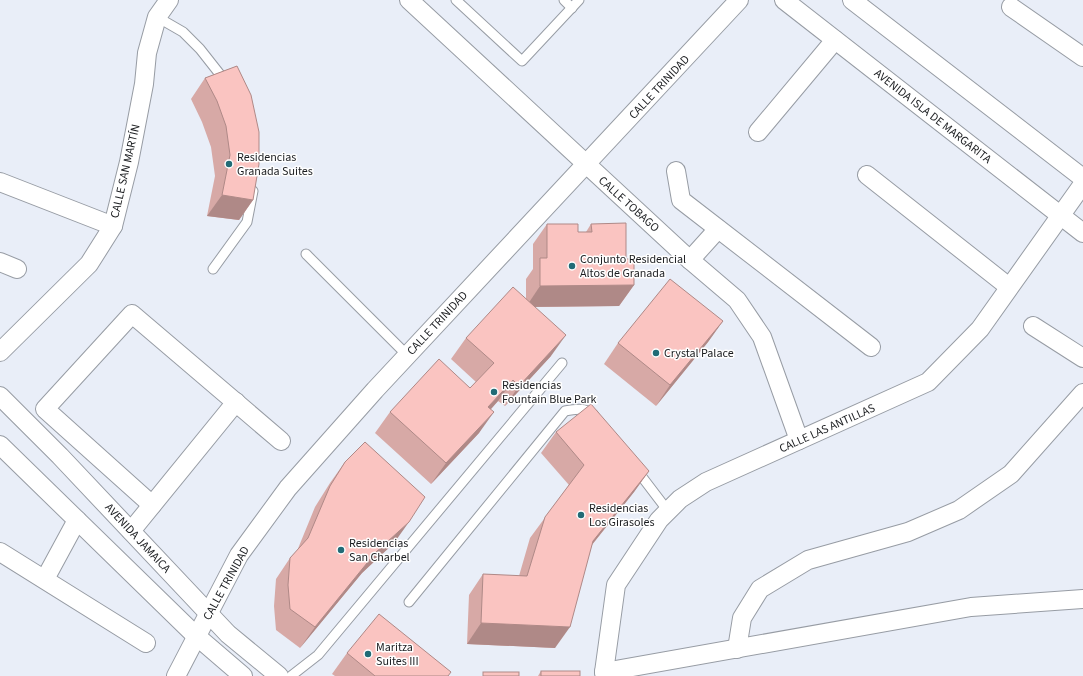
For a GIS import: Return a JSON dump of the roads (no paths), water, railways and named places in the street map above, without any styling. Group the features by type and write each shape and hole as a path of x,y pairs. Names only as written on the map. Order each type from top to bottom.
{"street":[{"name":"CALLE SAN MARTÍN","path":"0,352 89,264 113,226 129,162 144,84 147,53 157,17 169,0"},
{"name":"CALLE TOBAGO","path":"409,0 586,165 690,260 737,300 762,337 799,440"},
{"name":"CALLE TRINIDAD","path":"176,676 239,555 288,488 407,355 740,0"},
{"name":"AVENIDA ISLA DE MARGARITA","path":"784,0 1083,233"},
{"path":"852,0 1083,178"},
{"path":"1011,7 1083,57"},
{"path":"758,132 835,40"},
{"path":"676,171 681,200 871,347"},
{"path":"867,175 1009,287"},
{"path":"0,182 113,226"},
{"name":"CALLE LAS ANTILLAS","path":"604,674 616,585 658,520 680,498 706,482 928,382 980,329 1083,184"},
{"path":"690,260 718,228"},
{"path":"0,262 17,269"},
{"path":"152,505 45,409 132,314 281,441"},
{"path":"1033,326 1083,358"},
{"path":"737,649 742,618 760,589 808,560 908,532 959,510 1011,474 1083,393"},
{"name":"AVENIDA JAMAICA","path":"0,396 60,456 228,634 279,676"},
{"path":"131,531 236,402"},
{"path":"0,445 196,636 243,676"},
{"path":"44,579 76,520"},
{"path":"0,552 146,643"},
{"path":"604,674 971,607 1083,598"}],"lane":[{"path":"456,0 522,61 579,0"},
{"path":"564,0 572,8"},
{"path":"157,17 183,32 200,48 230,89"},
{"path":"213,270 247,222 254,184"},
{"path":"306,254 407,355"},
{"path":"291,676 318,655 562,363"},
{"path":"409,602 564,411 578,408 591,412 602,422"},
{"path":"630,460 668,511"}],"place":[{"name":"Residencias Granada Suites","path":"229,164"},
{"name":"Conjunto Residencial Altos de Granada","path":"572,266"},
{"name":"Crystal Palace","path":"656,353"},
{"name":"Residencias Fountain Blue Park","path":"494,392"},
{"name":"Residencias Los Girasoles","path":"581,515"},
{"name":"Residencias San Charbel","path":"341,550"},
{"name":"Maritza Suites III","path":"368,654"}]}
